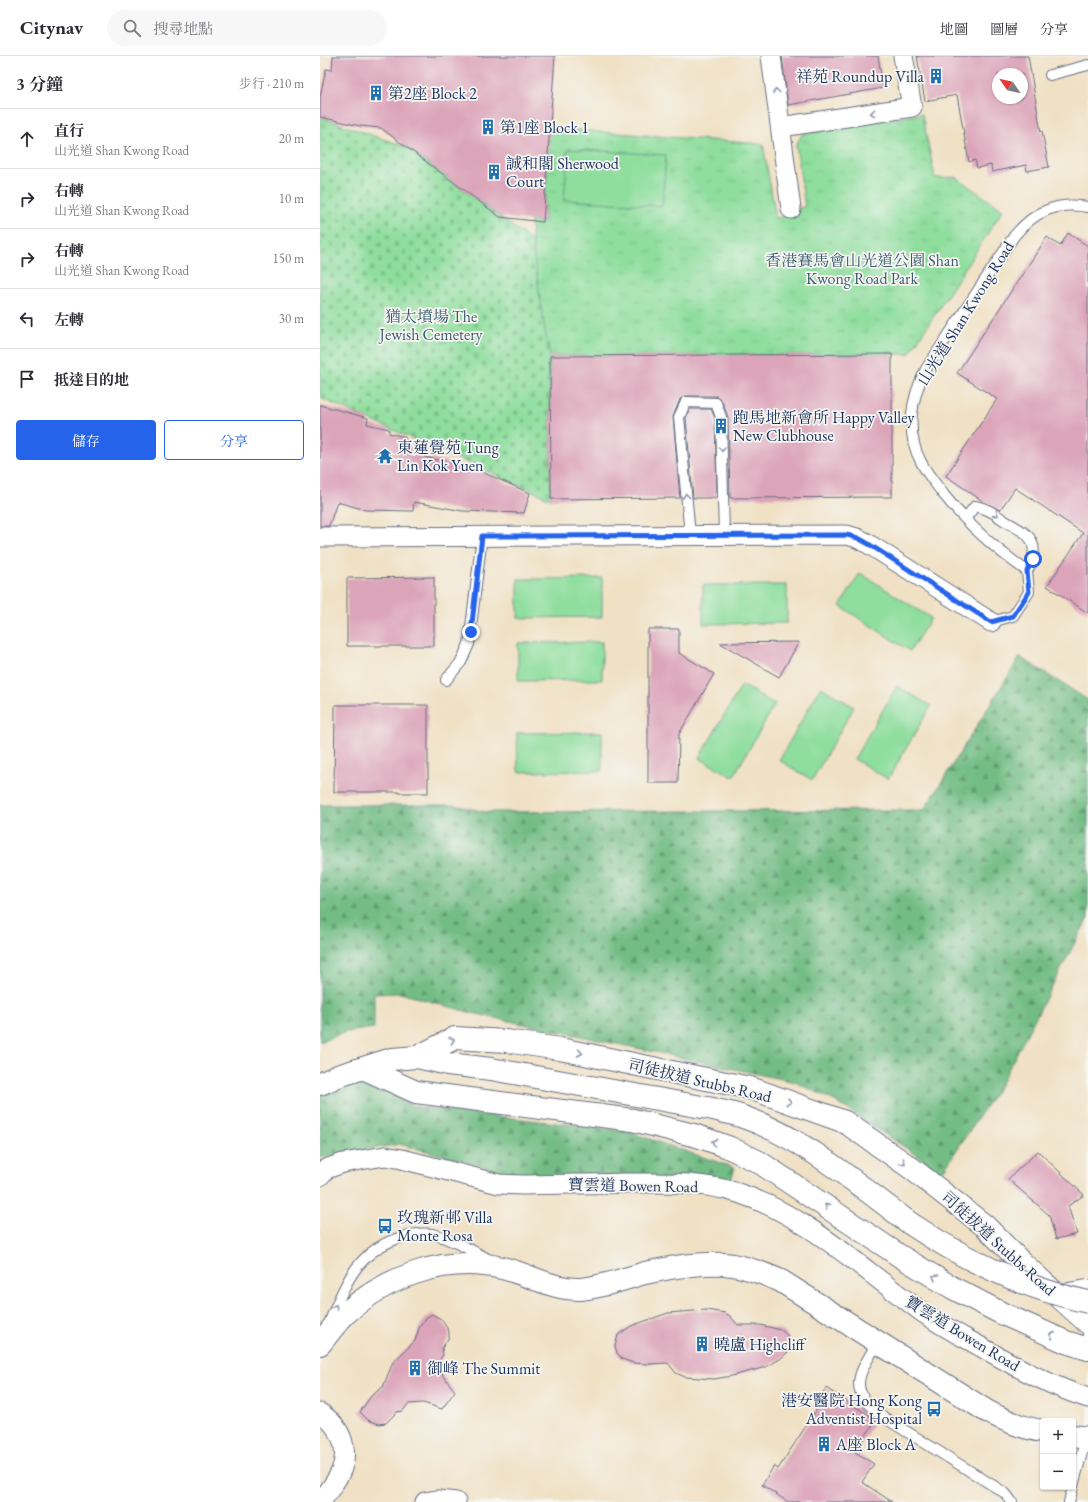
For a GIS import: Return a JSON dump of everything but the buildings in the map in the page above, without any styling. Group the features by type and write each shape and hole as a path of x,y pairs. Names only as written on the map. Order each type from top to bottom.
{"main road":[{"name":"司徒拔道 Stubbs Road","path":"320,1084 338,1076 392,1059 417,1057 455,1038 506,1041 560,1049 692,1075 757,1091 845,1122 912,1168 985,1226 1021,1262 1088,1323"},
{"path":"417,1057 448,1064 491,1069 706,1108 745,1117 777,1131 820,1157 911,1224 936,1241 965,1257 993,1271 1031,1286 1067,1298 1088,1302"},
{"path":"363,1068 416,1092 633,1120 697,1136 728,1147 760,1162 900,1256 953,1288 1001,1313 1066,1342 1088,1349"},
{"path":"320,1344 345,1314 376,1291 399,1279 449,1264 479,1264 503,1268 542,1282 580,1289 607,1284 662,1270 689,1266 731,1265 764,1273 781,1281 968,1400 999,1418 1018,1425 1040,1430"}],"street":[{"path":"771,56 791,209"},
{"path":"781,127 912,107 903,56"},
{"path":"320,537 847,535 858,538 991,622"},
{"name":"寶雲道 Bowen Road","path":"320,1176 326,1169 343,1163 385,1156 499,1184 685,1183 737,1193 781,1211 806,1225 915,1307 945,1327 1012,1364 1055,1385 1088,1398"},
{"path":"320,1413 334,1424 343,1441 345,1452 344,1463 340,1474 321,1502"},
{"path":"425,1502 438,1500 456,1502"}],"lane":[{"path":"1050,75 1088,65"},
{"name":"山光道 Shan Kwong Road","path":"1027,571 978,533 928,474 920,461 915,448 911,416 913,400 918,384 926,369 1021,227 1034,216 1046,210 1060,206 1074,205 1088,207"},
{"path":"690,535 679,417 686,402 716,403 722,417 724,535"},
{"path":"965,519 975,506 986,508 1028,535 1032,543 1034,551 1033,559 1027,571 1029,592 1013,616 991,622"},
{"path":"446,680 461,662 469,644 482,536"},
{"path":"320,1344 341,1294 354,1271 363,1259 375,1249 390,1241 410,1234 433,1234 464,1246 503,1268"},
{"path":"1049,1288 1063,1289 1088,1285"},
{"path":"1088,1334 1088,1339"},
{"path":"878,1342 860,1373 858,1383 860,1392 870,1406 884,1418 1005,1493 1012,1502"},
{"path":"1076,1470 1082,1437"},
{"path":"1069,1502 1072,1490"}],"green space":[{"name":"香港賽馬會山光道公園 Shan Kwong Road Park","path":"922,114 935,178 955,177 1003,210 909,354 550,356 538,289 531,220 544,222 550,128 763,144 776,219 805,206 796,145 802,134"},
{"name":"猶太墳場 The Jewish Cemetery","path":"320,117 406,147 532,241 550,356 551,499 320,398"},
{"path":"568,149 666,155 662,206 564,200"},
{"path":"860,573 931,618 910,651 840,606"},
{"path":"602,578 602,617 518,618 518,579"},
{"path":"703,585 787,585 787,623 703,624"},
{"path":"602,642 602,680 518,681 518,643"},
{"path":"1020,657 1088,700 1088,918 1000,1085 942,1172 835,1101 795,1082 472,1013 400,993 374,994 374,1028 346,1032 320,1042 320,805 454,805 486,812 924,810"},
{"path":"742,685 775,704 733,777 699,758"},
{"path":"897,686 931,706 888,779 854,759"},
{"path":"821,687 854,707 812,780 779,760"},
{"path":"602,732 602,771 518,772 517,733"},
{"path":"358,1079 417,1107 626,1131 735,1168 731,1180 516,1175 400,1144 320,1158 320,1095"}],"place":[{"name":"祥苑 Roundup Villa","path":"936,76"},
{"name":"第2座 Block 2","path":"376,93"},
{"name":"第1座 Block 1","path":"488,127"},
{"name":"誠和閣 Sherwood Court","path":"494,172"},
{"name":"跑馬地新會所 Happy Valley New Clubhouse","path":"721,426"},
{"name":"東蓮覺苑 Tung Lin Kok Yuen","path":"385,456"},
{"name":"玫瑰新邨 Villa Monte Rosa","path":"385,1226"},
{"name":"曉盧 Highcliff","path":"702,1344"},
{"name":"御峰 The Summit","path":"415,1368"},
{"name":"港安醫院 Hong Kong Adventist Hospital","path":"934,1409"},
{"name":"A座 Block A","path":"824,1444"}],"route":[{"path":"471,632 482,536 847,535 858,538 867,543 991,622 1013,616 1029,592 1027,571 1033,559"}]}
